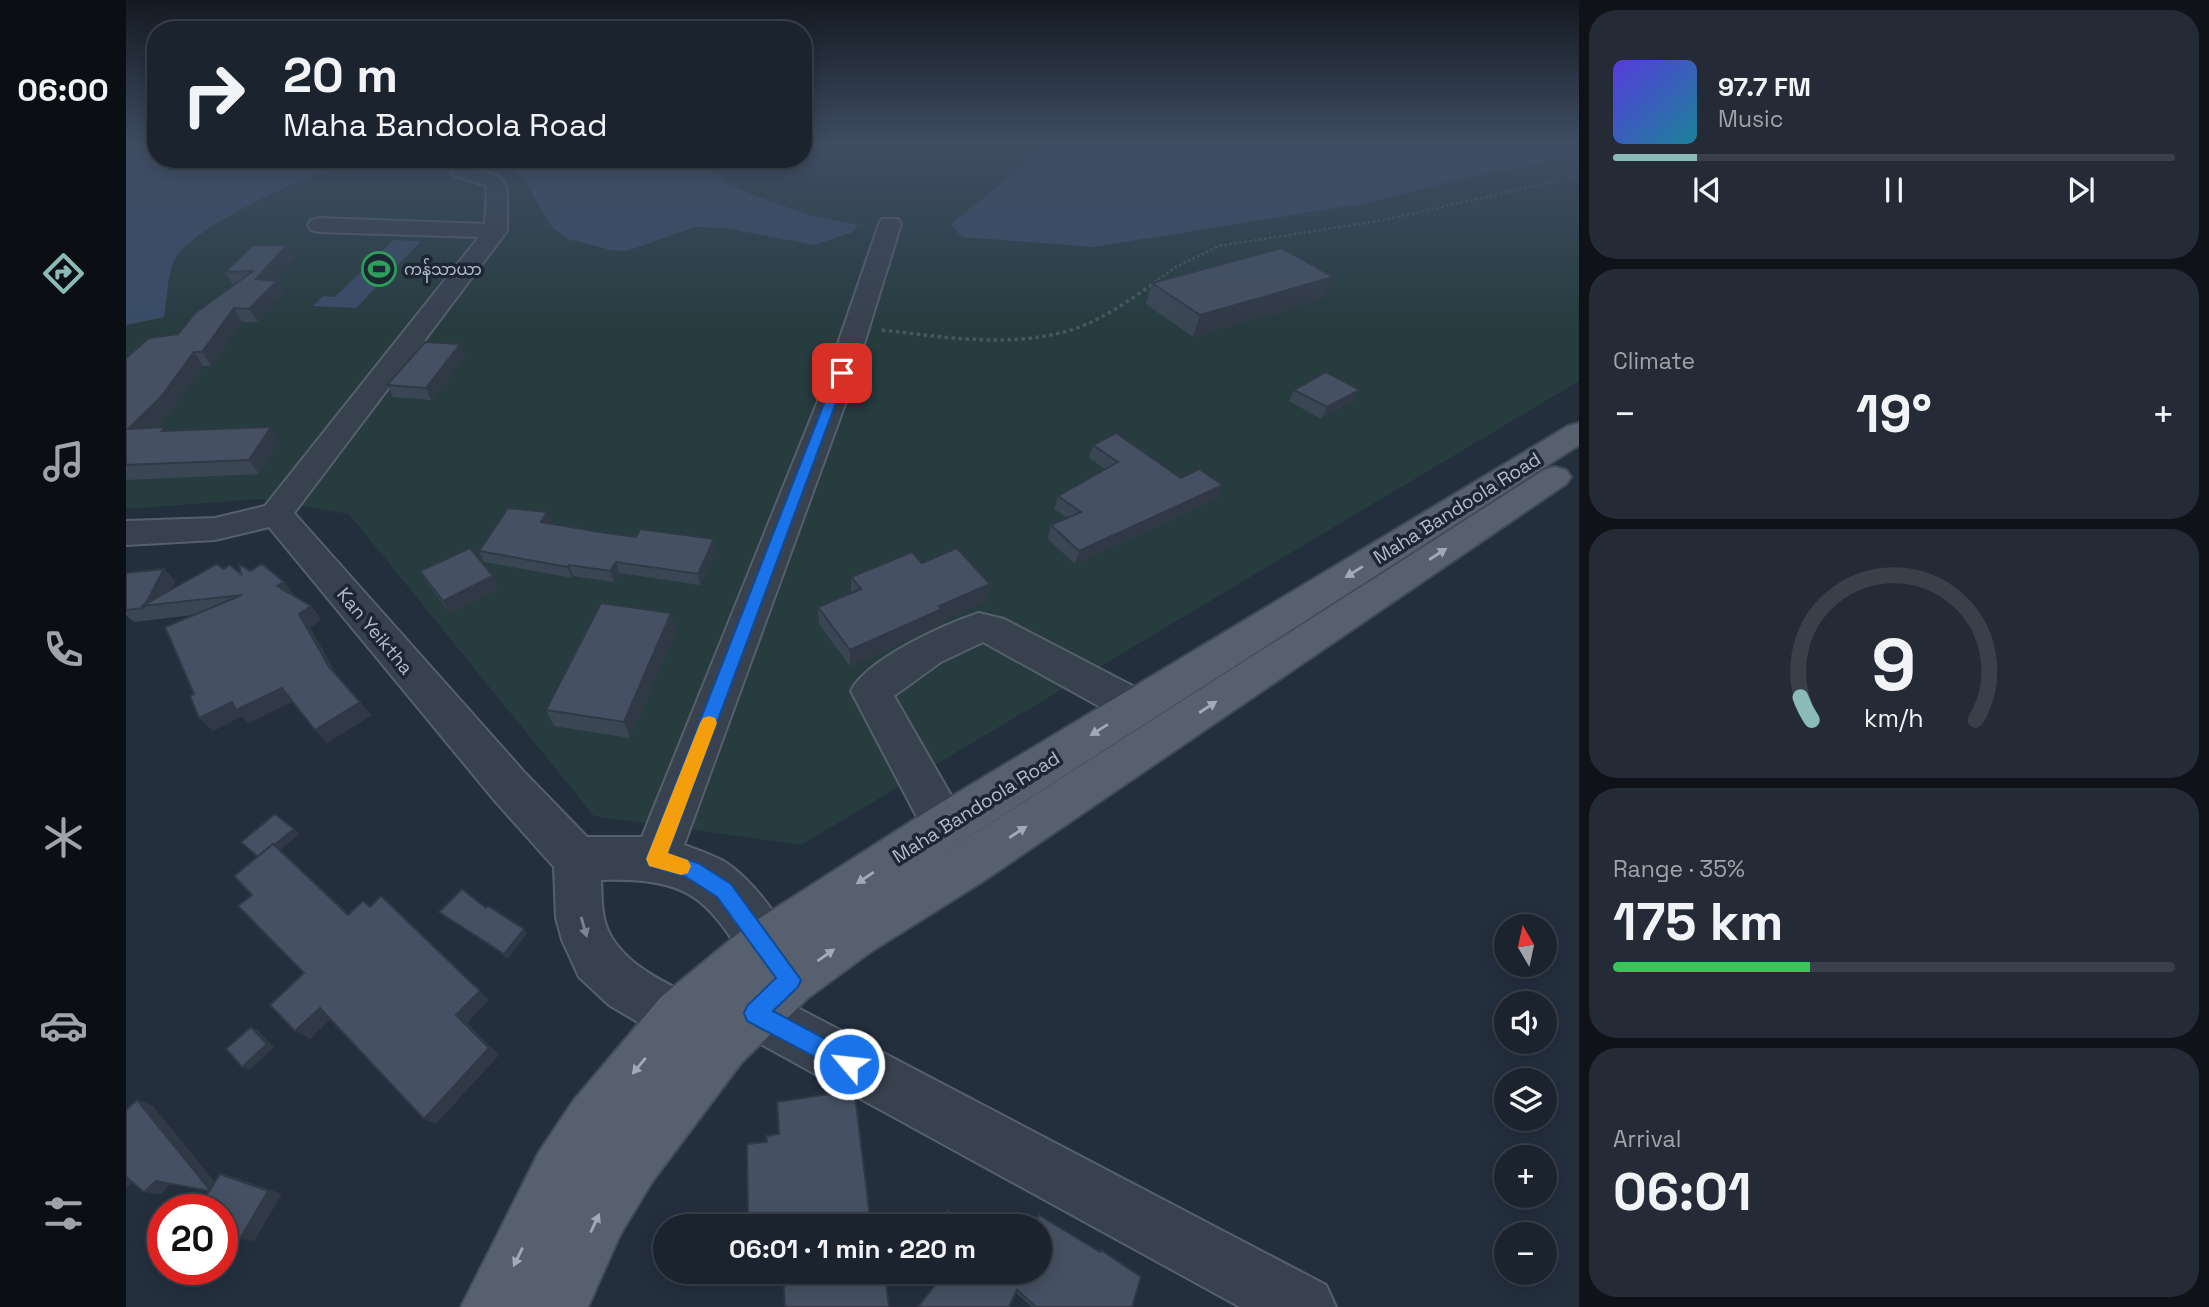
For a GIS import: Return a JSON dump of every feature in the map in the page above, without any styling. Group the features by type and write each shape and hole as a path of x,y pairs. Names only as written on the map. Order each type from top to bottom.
{"main road":[{"name":"Maha Bandoola Road","path":"494,1307 559,1173 593,1121 945,825 1579,432"},
{"name":"Maha Bandoola Road","path":"556,1307 599,1214 738,997 855,934 965,866 1579,461"}],"street":[{"path":"126,533 215,529 276,514 496,231 497,207"},
{"path":"319,225 496,231"},
{"path":"656,859 834,396 890,225"},
{"name":"Kan Yeiktha","path":"276,514 501,777 577,859"},
{"path":"945,825 871,691 927,651 979,628 991,629 1136,707"},
{"path":"738,997 724,891 691,869 656,859 577,859 581,920 595,961 622,986 738,997 1304,1307"}],"path":[{"path":"857,327 959,339 1027,340 1076,329 1107,314 1177,267 1219,246 1384,220 1442,207"}],"green space":[{"path":"126,207 1579,207 1579,381 801,845 594,816 349,514 260,499 126,509"}],"water":[{"path":"126,207 245,207 202,233 184,248 173,263 164,317 126,325"},
{"path":"540,207 787,207 813,216 858,225 853,232 814,245 725,228 695,227 627,251 611,250 568,239 552,227"},
{"path":"972,207 1342,207 1094,247 962,237 951,224"},
{"name":"ကန်သာယာ","path":"393,240 421,241 356,308 313,306 323,296 335,297"}],"building":[{"path":"253,245 287,245 256,279 277,281 249,309 234,308 202,352 194,352 161,397 128,429 165,427 162,431 271,427 249,460 126,465 126,358 149,338 178,334 195,313 253,271 225,272"},
{"path":"1282,248 1333,277 1200,315 1152,283"},
{"path":"425,342 460,344 426,388 387,385"},
{"path":"1326,372 1360,390 1327,407 1294,390"},
{"path":"1116,433 1181,478 1199,469 1223,485 1079,551 1051,525 1081,512 1058,496 1118,462 1093,445"},
{"path":"508,508 547,512 541,522 600,532 636,537 640,529 714,539 698,574 616,562 610,571 569,565 567,567 479,551"},
{"path":"470,548 493,576 443,601 420,571"},
{"path":"957,548 990,584 939,606 942,609 850,650 818,607 861,589 851,577 912,552 922,563"},
{"path":"217,564 223,569 230,565 241,574 239,564 250,571 262,564 284,582 277,586 311,606 299,614 329,667 360,702 315,730 282,688 236,710 232,702 199,718 190,696 194,694 165,627 242,595 142,606"},
{"path":"164,569 142,606 144,608 126,610 126,573"},
{"path":"601,603 671,613 624,722 546,710"},
{"path":"275,814 294,829 258,857 241,842"},
{"path":"273,844 348,915 363,901 370,907 381,896 480,991 456,1015 489,1048 424,1119 320,1008 295,1031 270,1005 304,973 238,906 252,895 234,876"},
{"path":"462,889 486,908 488,906 524,929 504,954 439,912"},
{"path":"251,1027 267,1044 242,1067 226,1049"},
{"path":"848,1091 855,1095 870,1214 748,1214 747,1144 767,1142 766,1136 779,1134 777,1102"},
{"path":"137,1100 210,1190 220,1174 268,1191 240,1239 238,1194 207,1194 209,1191 156,1181 144,1192 126,1177 126,1110"},
{"path":"1052,1223 1100,1252 1101,1250 1141,1277 1132,1307 1036,1307 1017,1290 1009,1307 918,1307 936,1284 1052,1284"},
{"path":"783,1284 886,1284 889,1307 785,1307"}],"slow traffic":[{"path":"681,866 656,859 709,723"}],"place":[{"name":"ကန်သာယာ","path":"379,269"}],"route":[{"path":"842,373 656,859 691,869 724,891 790,980 755,1013 849,1064"}]}
